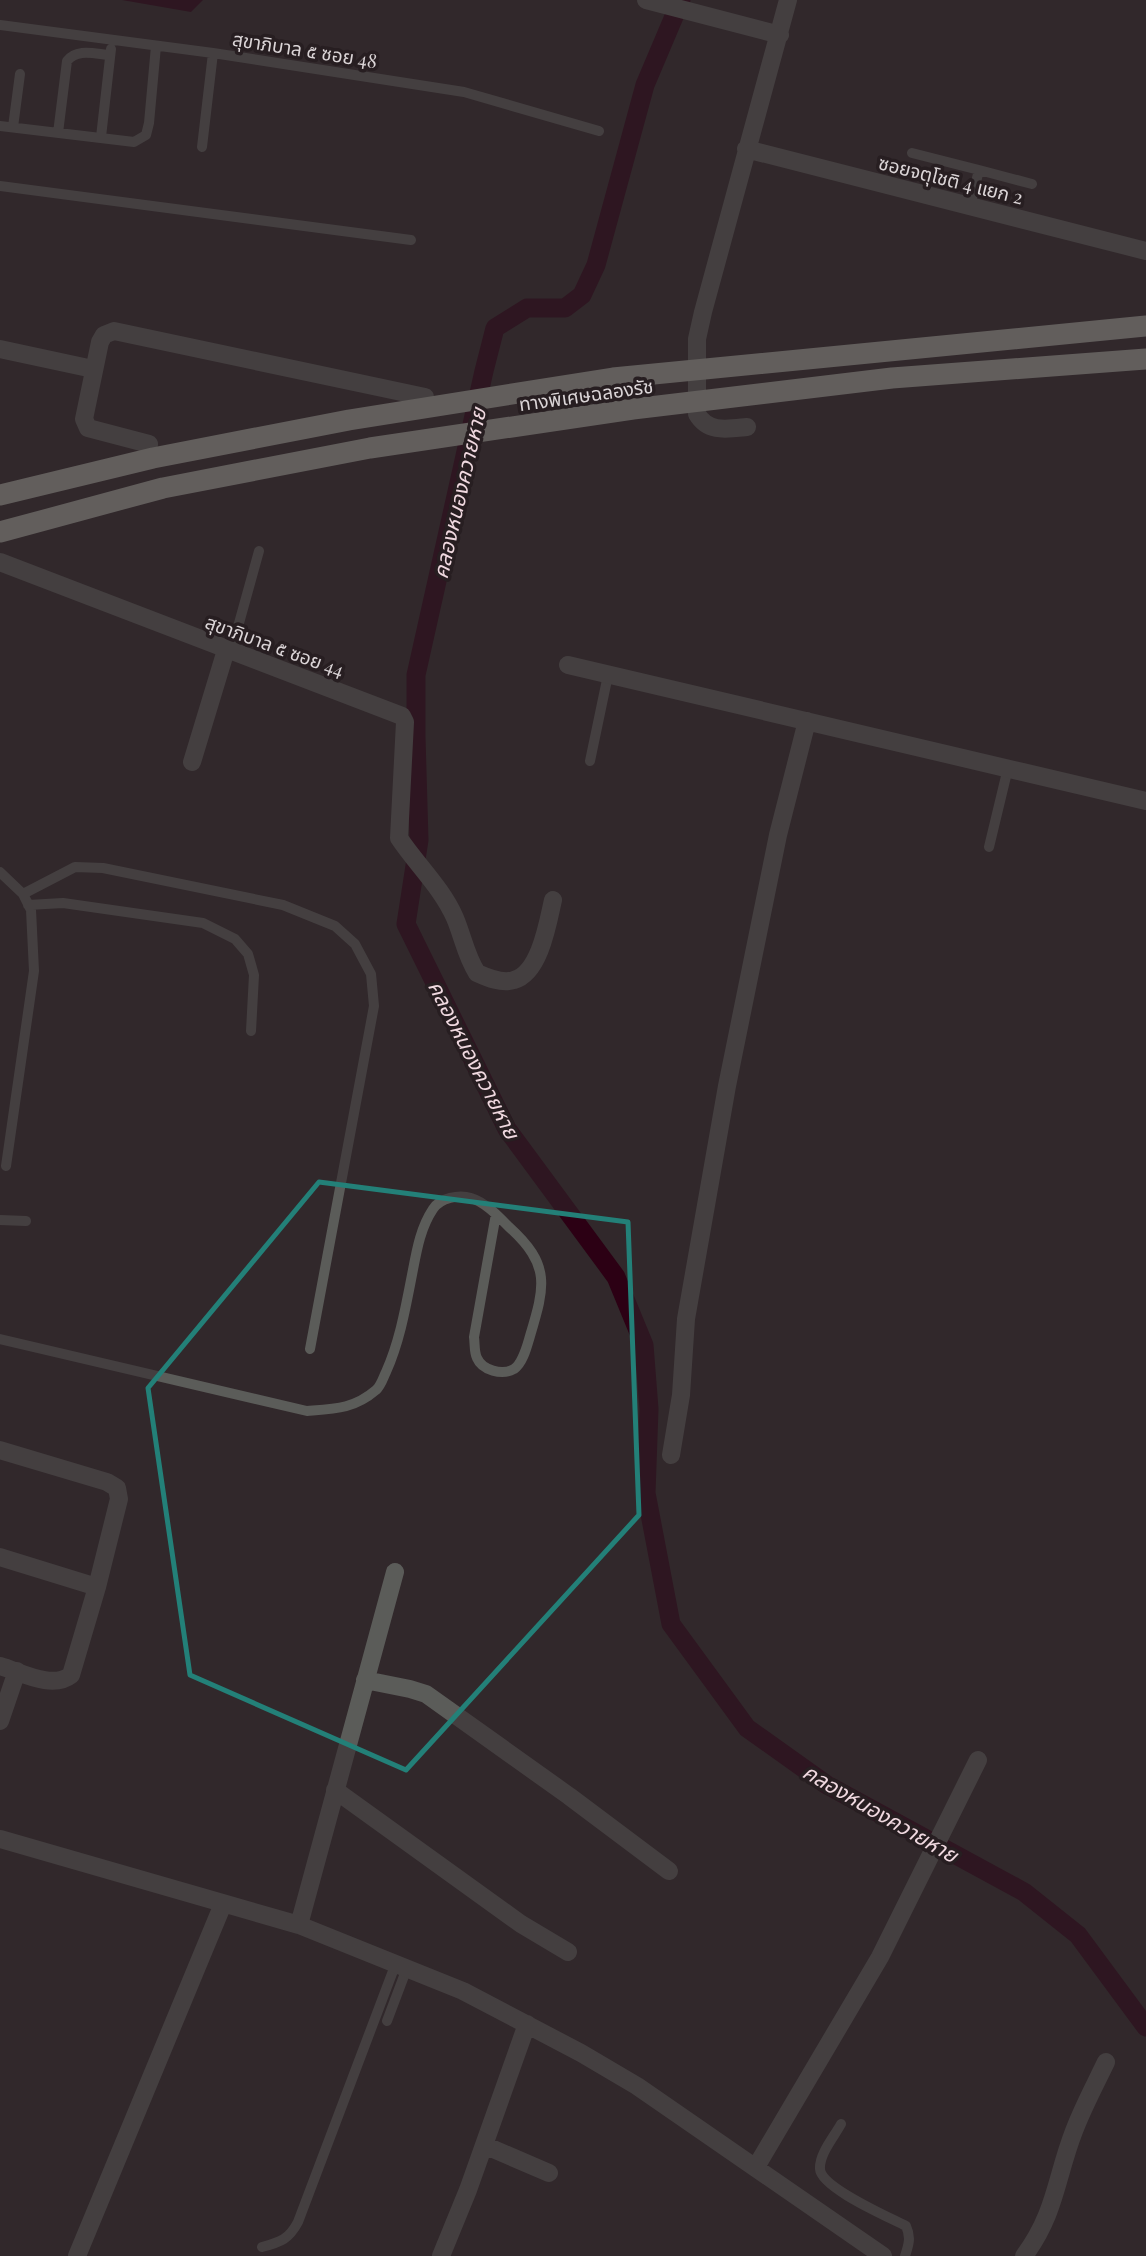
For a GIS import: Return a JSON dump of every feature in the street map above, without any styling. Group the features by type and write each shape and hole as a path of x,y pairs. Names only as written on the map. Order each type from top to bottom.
{"highway":[{"name":"ทางพิเศษฉลองรัช","path":"0,495 153,458 336,423 613,378 1146,326"},
{"name":"ทางพิเศษฉลองรัช","path":"0,532 163,488 398,444 633,409 892,378 1146,359"}],"street":[{"path":"747,427 723,429 701,422 697,414 697,339 788,0"},
{"path":"649,1 780,35"},
{"name":"ซอยจตุโชติ 4 แยก 2","path":"746,149 1146,251"},
{"path":"149,444 88,428 84,419 100,342 104,335 114,331 425,397"},
{"path":"0,349 93,369"},
{"name":"สุขาภิบาล ๕ ซอย 44","path":"0,562 402,716 405,722 399,838 435,885 454,917 477,973 494,980 515,980 527,972 540,951 553,900"},
{"path":"192,762 229,651"},
{"path":"568,665 1146,801"},
{"path":"671,1455 681,1395 690,1294 724,1099 778,835 807,721"},
{"path":"0,1450 107,1482 117,1488 119,1499 71,1675 64,1681 53,1682 8,1668 0,1721"},
{"path":"0,1558 97,1587"},
{"path":"299,1925 395,1572"},
{"path":"365,1680 426,1694 669,1871"},
{"path":"756,2167 880,1958 978,1760"},
{"path":"335,1790 521,1924 568,1952"},
{"path":"0,1839 299,1925 464,1992 637,2086 883,2256"},
{"path":"77,2256 223,1904"},
{"path":"441,2256 527,2024"},
{"path":"1024,2256 1046,2221 1059,2186 1073,2133 1106,2062"},
{"path":"484,2145 549,2173"}],"lane":[{"name":"สุขาภิบาล ๕ ซอย 48","path":"0,24 214,53 464,92 600,131"},
{"path":"101,137 113,40"},
{"path":"0,126 134,142 146,135 156,46"},
{"path":"202,147 214,53"},
{"path":"58,133 67,61 72,54 110,55"},
{"path":"13,127 20,74"},
{"path":"912,153 1032,184"},
{"path":"970,206 979,170"},
{"path":"0,186 411,240"},
{"path":"229,651 259,551"},
{"path":"590,761 608,675"},
{"path":"989,847 1008,768"},
{"path":"23,894 75,867 103,868 284,905 335,926 355,944 371,974 374,1006 310,1349"},
{"path":"0,872 23,894 31,910 34,971 6,1166"},
{"path":"28,905 63,903 202,923 235,939 248,954 254,975 251,1031"},
{"path":"0,1339 307,1411 346,1409 378,1389 395,1352 421,1233 434,1207 447,1198 471,1198 496,1214 525,1241 538,1261 542,1278 541,1300 522,1359 514,1369 500,1372 487,1369 479,1363 475,1355 474,1337 496,1214"},
{"path":"0,1220 26,1221"},
{"path":"387,2021 402,1966"},
{"path":"262,2246 282,2242 291,2235 298,2222 402,1966"},
{"path":"841,2124 823,2155 820,2169 823,2177 835,2188 906,2226 910,2234 905,2256"}],"highlighted area":[{"path":"319,1182 628,1222 639,1515 406,1770 190,1675 148,1388"}],"shaded area":[{"path":"122,0 203,0 191,12"}],"waterway":[{"name":"คลองหนองควายหาย","path":"681,0 645,85 596,265 582,295 565,308 527,308 495,328 416,675 419,840 406,924 507,1129 616,1277 644,1345 649,1409 646,1493 671,1624 747,1728 827,1785 1024,1892 1078,1935 1146,2027"}]}
